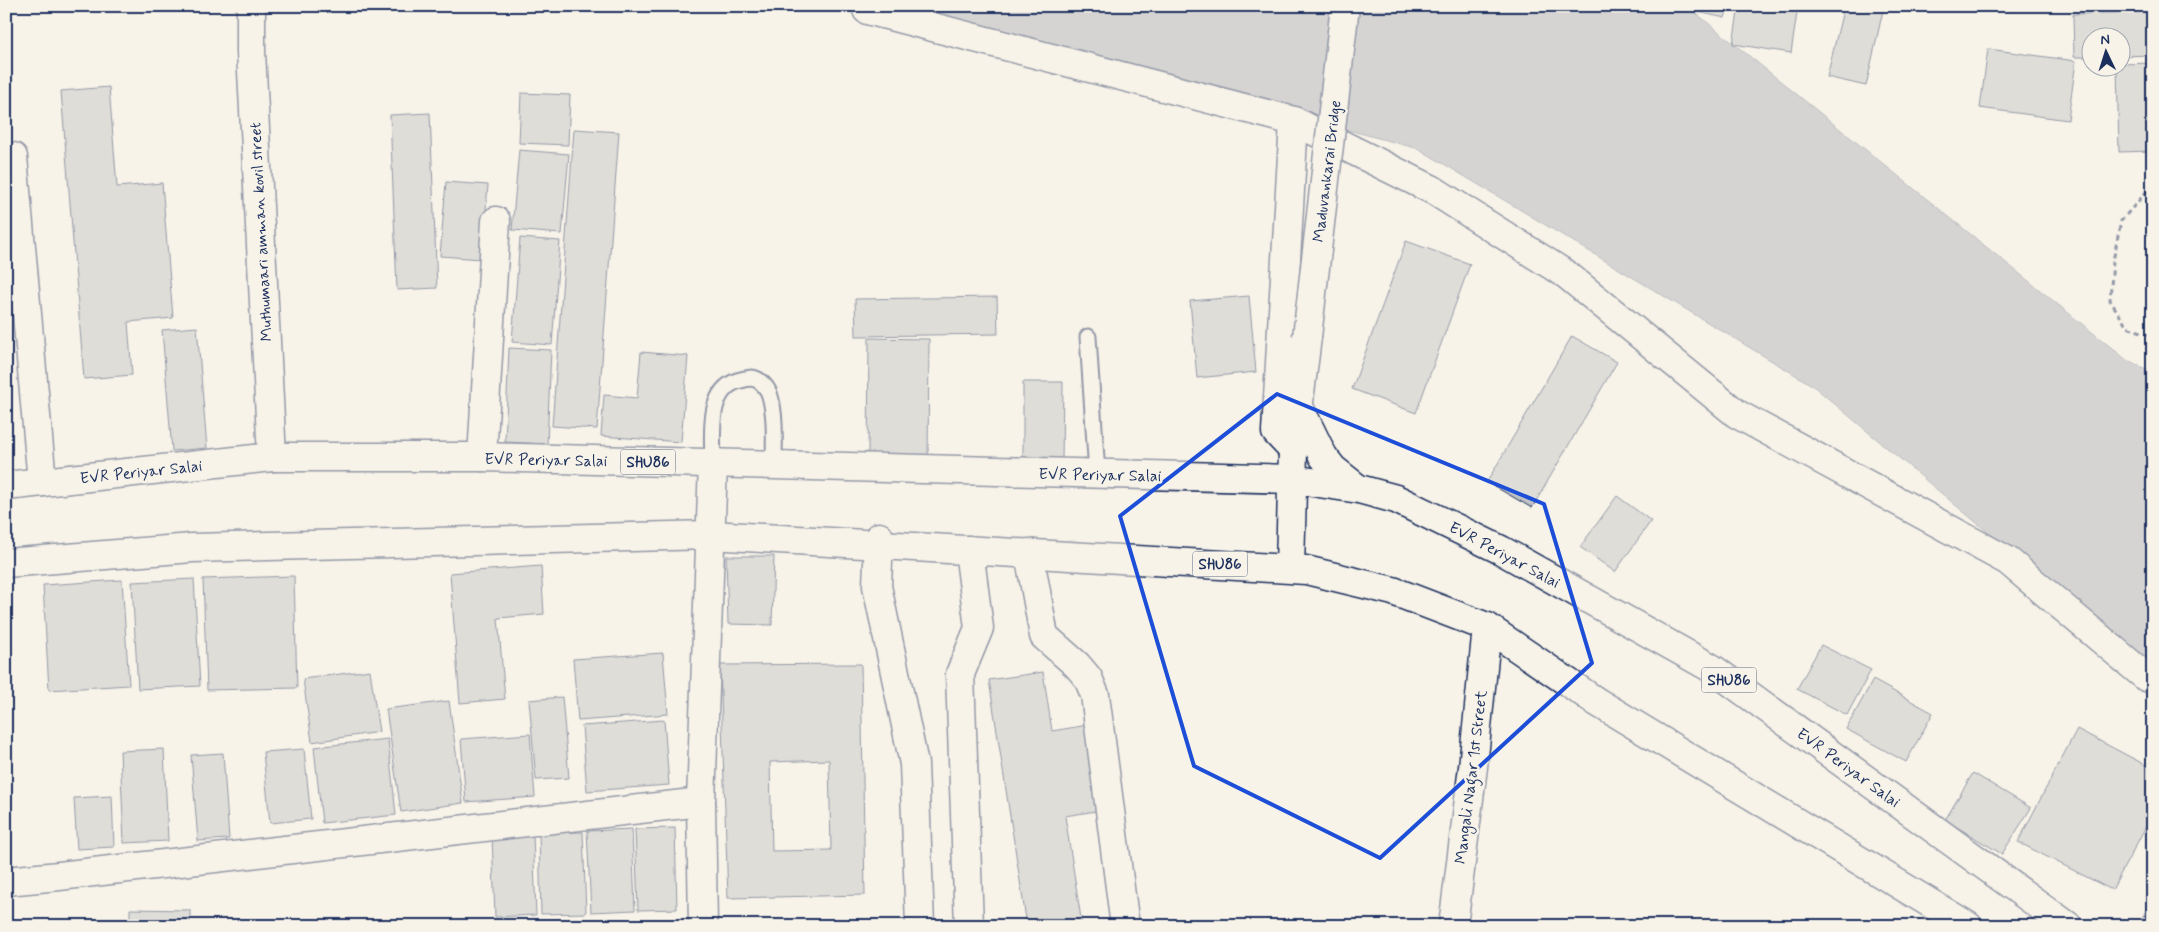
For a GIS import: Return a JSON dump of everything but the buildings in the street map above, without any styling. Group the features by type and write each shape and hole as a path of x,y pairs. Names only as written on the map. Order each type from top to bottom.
{"street":[{"name":"Muthumaari amman kovil street","path":"251,6 251,52 272,457"},
{"name":"Maduvankarai Bridge","path":"1290,568 1293,450 1345,6"},
{"path":"868,10 1294,121 1433,190 1567,275 1737,414 2008,561 2146,677 2153,679"},
{"path":"1293,450 1276,432 1294,121"},
{"path":"13,157 42,482"},
{"path":"482,457 496,221"},
{"path":"1298,405 1323,456 1333,469 1358,489"},
{"name":"EVR Periyar Salai","path":"6,486 272,457 482,457 1292,479 1358,489 1396,499 1500,550 1713,669 2068,926"},
{"path":"703,926 701,802 713,463"},
{"name":"SHU86","path":"6,563 192,548 711,535 879,541 969,550 1306,570 1393,592 1487,628 1597,702 1968,926"},
{"path":"879,541 878,586 914,764 920,926"},
{"path":"969,550 978,628 960,674 969,926"},
{"path":"1029,553 1044,636 1077,665 1088,678 1095,695 1125,926"},
{"name":"Mangali Nagar 1st Street","path":"1453,926 1473,767 1487,628"},
{"path":"6,881 701,802"}],"lane":[{"path":"1088,337 1097,474"},
{"path":"713,463 712,426 720,394 728,385 752,378 762,382 770,394 774,465"}],"path":[{"path":"2153,184 2121,221 2113,261 2110,300 2127,327 2153,336"}],"highlighted area":[{"path":"1277,394 1544,504 1592,663 1380,858 1194,766 1120,516"}],"shaded area":[{"path":"886,6 1687,6 2128,361 2153,372 2153,660 2131,652 1812,385 1419,149"}]}
